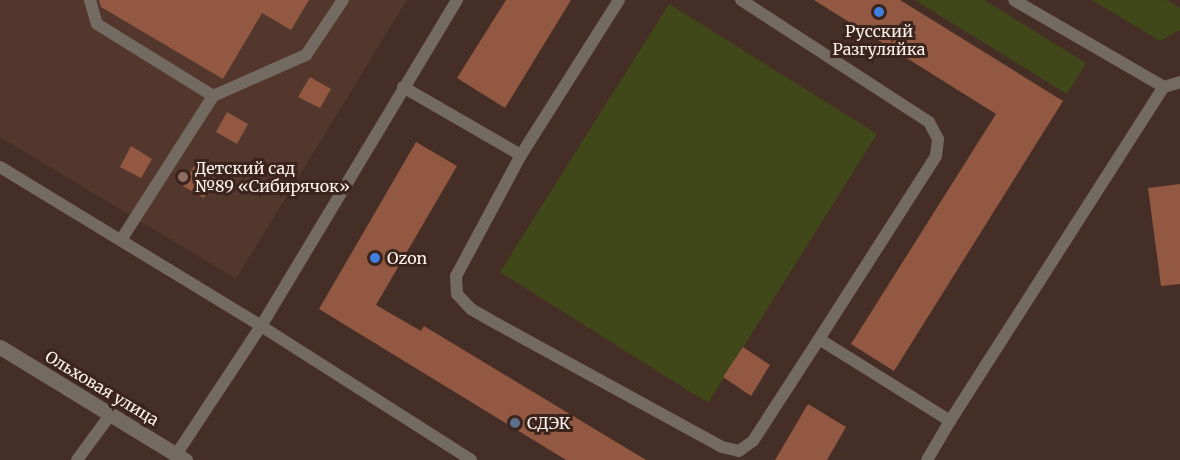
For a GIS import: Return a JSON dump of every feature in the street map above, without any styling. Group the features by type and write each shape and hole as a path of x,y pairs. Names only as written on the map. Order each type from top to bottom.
{"street":[{"name":"Ольховая улица","path":"0,347 181,457"}],"lane":[{"path":"90,0 97,24 213,96"},
{"path":"121,240 213,96 306,55 343,0"},
{"path":"181,457 457,0"},
{"path":"619,0 521,155 456,276 457,294 471,309 722,447 739,451 753,441 936,156 938,139 929,122 741,0"},
{"path":"1014,0 1164,87"},
{"path":"927,460 1164,87 1180,82"},
{"path":"403,87 521,155"},
{"path":"0,167 261,326 471,460"},
{"path":"819,339 950,421"},
{"path":"77,460 110,415"}],"shaded area":[{"name":"Детский сад №89 «Сибирячок»","path":"0,0 407,0 236,279 0,137"}],"green space":[{"path":"915,0 984,0 1086,63 1067,94"},
{"path":"1092,0 1166,0 1180,8 1180,30 1160,41"},
{"path":"669,4 877,134 708,403 500,272"}],"building":[{"path":"99,0 309,0 291,30 262,13 223,79 101,7"},
{"path":"506,0 571,0 505,108 457,78"},
{"path":"814,0 900,0 1063,101 894,371 851,344 996,114"},
{"path":"310,77 331,89 320,108 298,97"},
{"path":"227,112 248,124 237,144 216,132"},
{"path":"416,142 457,166 376,305 421,331 424,326 646,460 566,460 319,309"},
{"path":"131,146 152,159 141,178 120,167"},
{"path":"194,166 215,178 204,198 183,186"},
{"path":"1180,184 1180,284 1161,286 1148,188"},
{"path":"743,347 770,365 751,396 723,377"},
{"path":"808,404 846,427 827,460 775,460"}],"place":[{"name":"Русский Разгуляйка","path":"879,12"},
{"name":"Детский сад №89 «Сибирячок»","path":"183,177"},
{"name":"Ozon","path":"375,258"},
{"name":"СДЭК","path":"515,423"}]}
